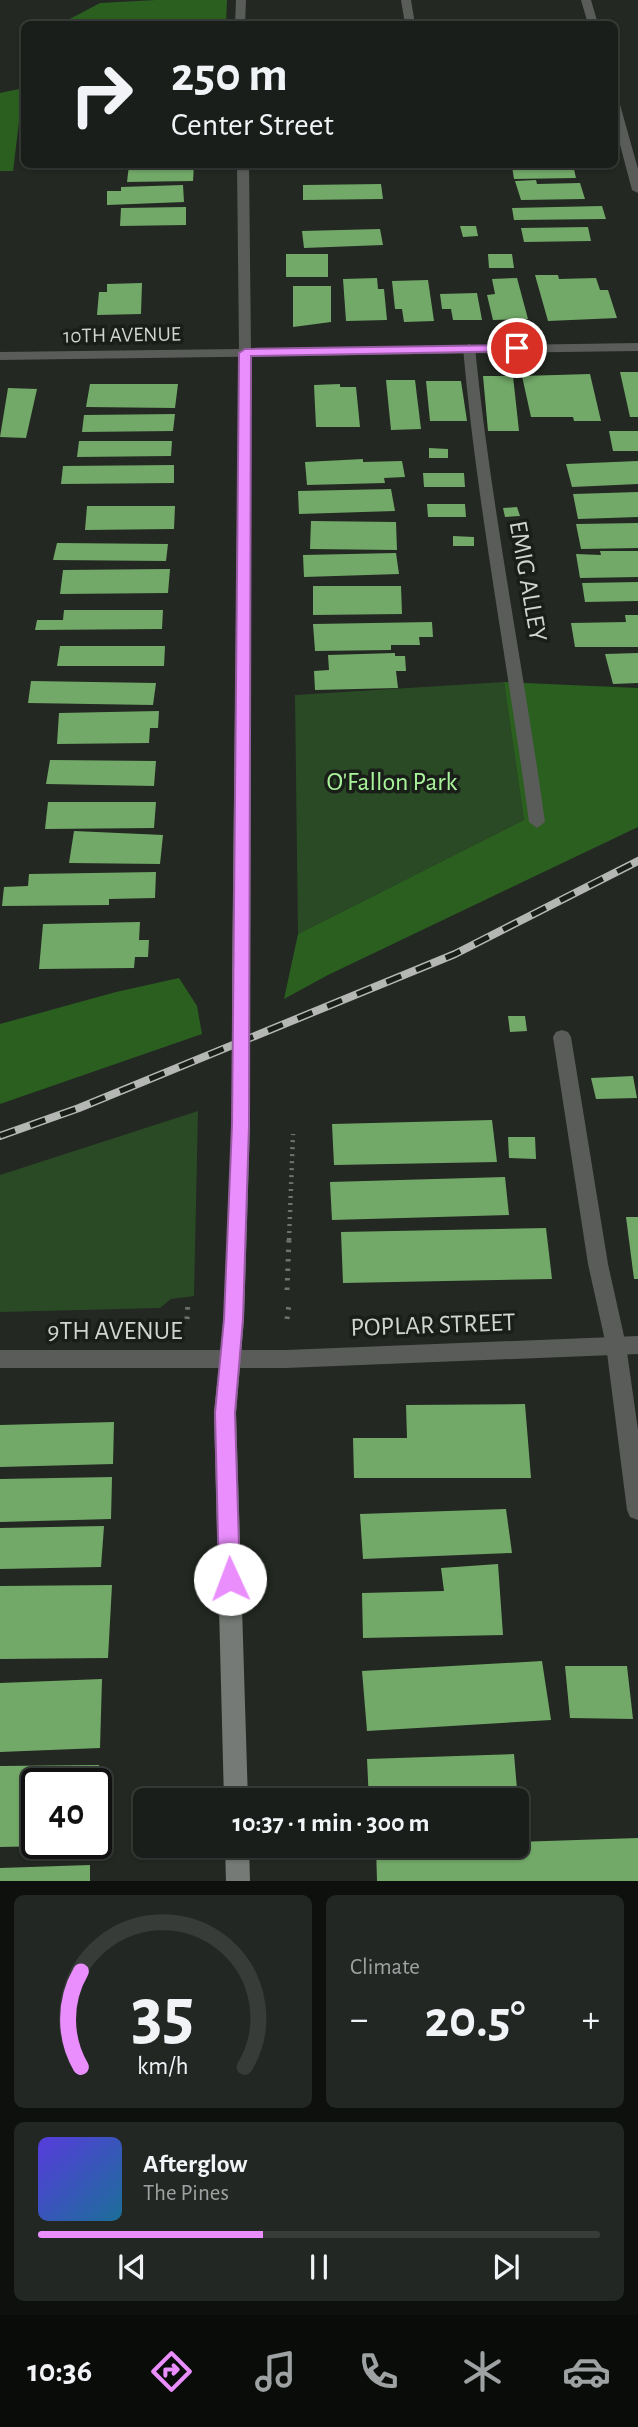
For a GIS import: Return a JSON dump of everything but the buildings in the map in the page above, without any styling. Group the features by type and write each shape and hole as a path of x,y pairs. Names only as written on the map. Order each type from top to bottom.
{"street":[{"path":"240,21 241,0"},
{"path":"407,0 410,21"},
{"path":"586,0 592,21"},
{"path":"618,116 638,190"},
{"path":"236,1788 225,1413 241,1125 245,353 243,168"},
{"name":"10TH AVENUE","path":"0,356 638,347"},
{"name":"EMIG ALLEY","path":"469,348 479,453 519,681 537,822"},
{"path":"562,1037 596,1250 627,1345 638,1510"},
{"name":"POPLAR STREET","path":"230,1358 627,1345"},
{"name":"9TH AVENUE","path":"0,1359 230,1358"},
{"path":"238,1858 239,1881"}],"path":[{"path":"287,1290 293,1134"},
{"path":"187,1319 188,1301"},
{"path":"287,1319 289,1304"}],"green space":[{"path":"227,0 226,21 66,21 100,3"},
{"path":"21,89 21,113 13,171 0,171 0,93"},
{"name":"O'Fallon Park","path":"504,682 524,820 298,934 295,695"},
{"path":"504,682 638,688 638,827 328,975 284,999 298,934 524,820"},
{"path":"179,978 197,1006 202,1034 0,1104 0,1024 116,992"},
{"path":"198,1111 194,1296 171,1299 160,1308 0,1312 0,1175"}],"railway":[{"path":"0,1136 79,1108 455,954 638,861"}],"route":[{"path":"230,1579 225,1413 233,1319 241,1125 241,704 247,371 245,353 517,348"}]}
